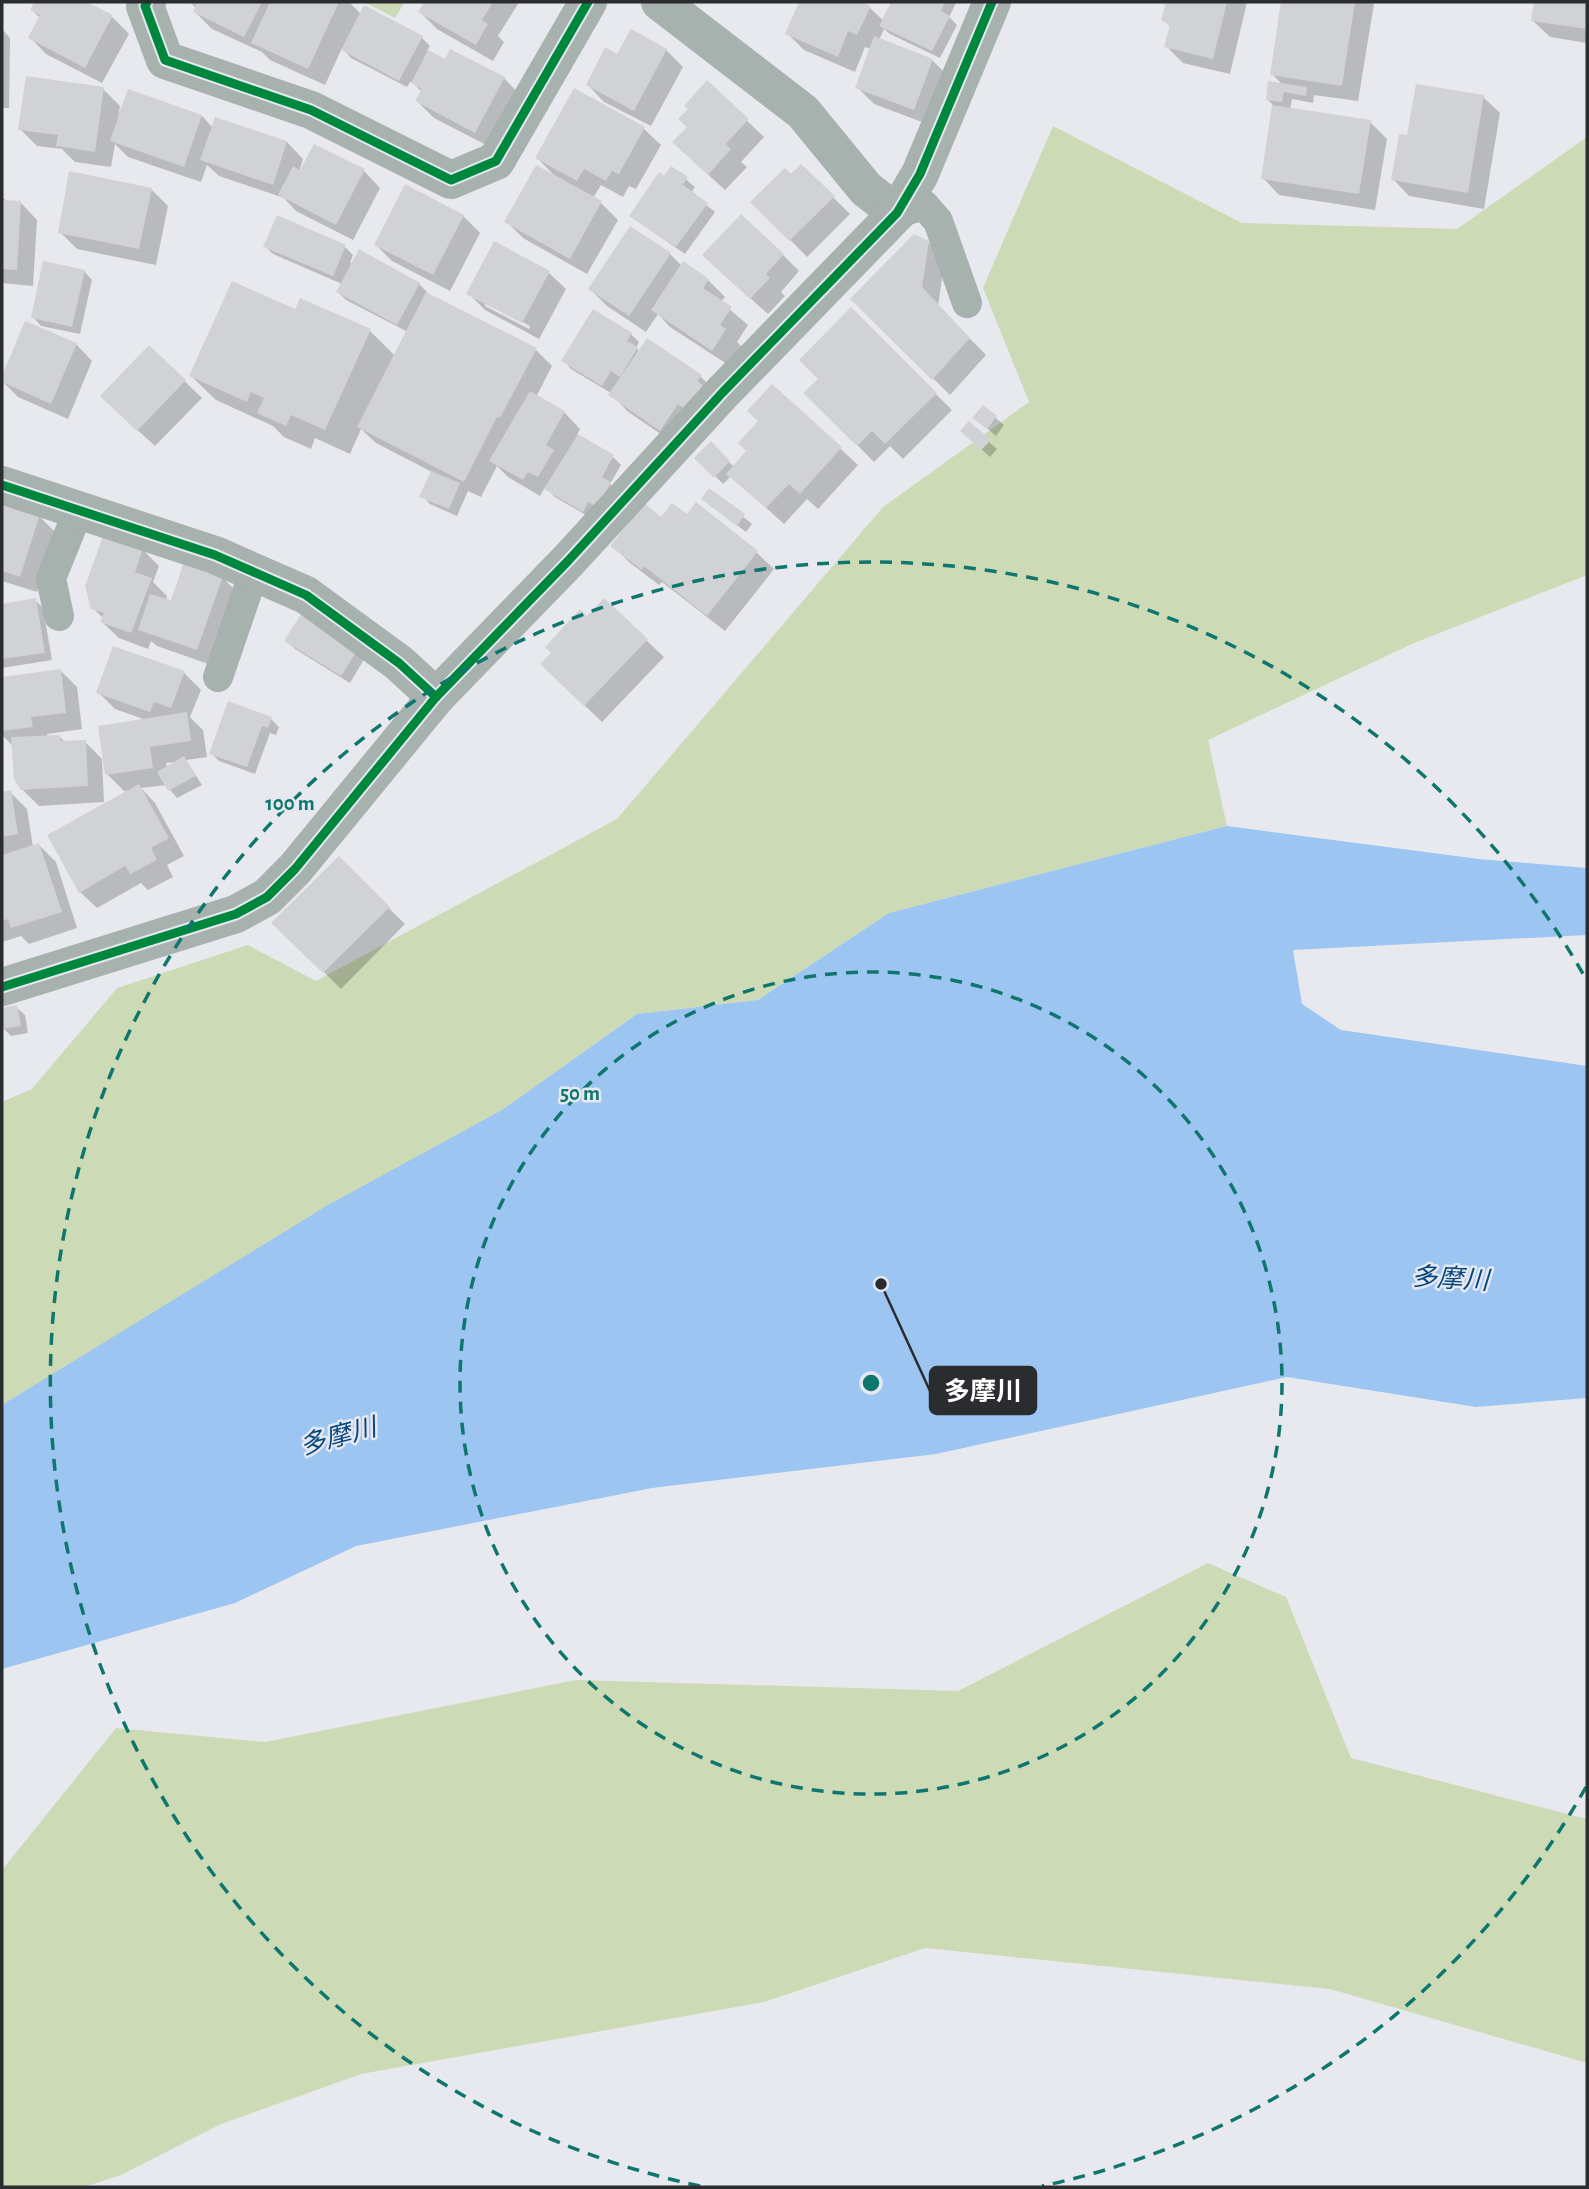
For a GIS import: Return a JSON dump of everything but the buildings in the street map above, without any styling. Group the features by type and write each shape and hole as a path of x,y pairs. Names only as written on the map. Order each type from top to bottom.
{"street":[{"path":"147,2 145,6 165,60 311,110 451,180 496,161 587,2"},
{"path":"660,2 803,112 866,190 897,213"},
{"path":"2,987 236,915 267,897 295,869 436,697 568,561 723,392 897,213 920,174 992,2"},
{"path":"2,485 215,555 306,595 399,663 436,697"}],"lane":[{"path":"897,213 924,205 938,221 967,303"},
{"path":"60,616 51,578 79,509"},
{"path":"218,677 254,572"}],"green space":[{"path":"364,2 405,2 395,18"},
{"path":"1053,126 1242,223 1457,229 1587,137 1587,575 1414,643 1208,740 1227,826 889,913 758,1000 637,1014 502,1110 2,1405 2,1102 32,1089 117,988 248,945 316,981 617,819 883,507 1029,402 983,288"},
{"path":"1208,1563 1286,1597 1351,1758 1587,1819 1587,2063 1330,1989 925,1948 764,2002 361,2074 221,2124 121,2175 84,2187 2,2187 2,1870 116,1728 265,1742 576,1680 958,1691"}],"water":[{"path":"1227,826 1479,859 1587,868 1587,935 1293,950 1302,1004 1341,1030 1587,1066 1587,1398 1476,1407 1287,1377 936,1454 652,1488 356,1546 235,1603 2,1669 2,1405 328,1205 502,1110 637,1014 758,1000 889,913"}],"cycle path":[{"path":"147,2 145,6 165,60 311,110 451,180 496,161 588,2"},
{"path":"2,987 236,914 267,897 295,869 436,697 568,561 723,392 897,213 920,174 992,2"},
{"path":"2,485 215,555 306,595 399,663 436,697"}],"place":[{"name":"多摩川","path":"881,1284"}]}
